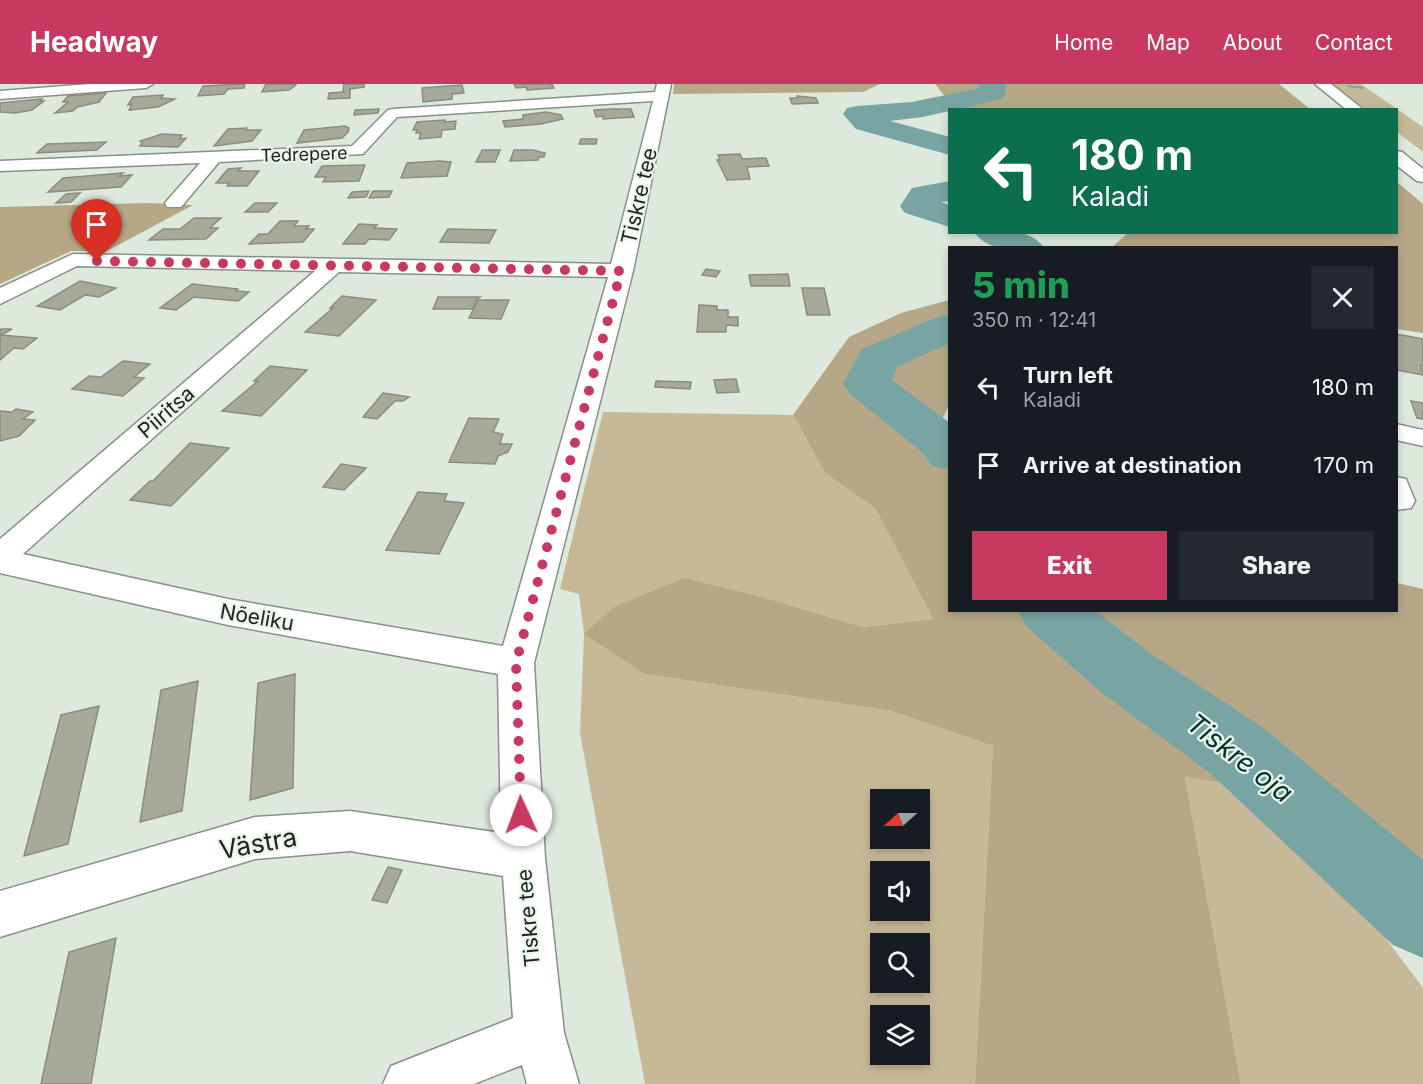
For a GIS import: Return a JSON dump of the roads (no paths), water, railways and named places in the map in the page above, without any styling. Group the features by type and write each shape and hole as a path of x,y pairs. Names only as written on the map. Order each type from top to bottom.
{"street":[{"path":"0,95 146,84"},
{"path":"1304,84 1334,108"},
{"path":"1322,84 1354,108"},
{"path":"394,94 393,113 663,90"},
{"name":"Tiskre tee","path":"553,1084 539,1034 523,858 516,663 621,271 663,90"},
{"name":"Tedrepere","path":"0,166 357,151 393,113"},
{"path":"1398,140 1423,159"},
{"path":"174,203 214,157"},
{"path":"1398,158 1423,177"},
{"path":"0,297 74,260 332,267 621,271"},
{"name":"Piiritsa","path":"0,559 332,267"},
{"path":"1398,432 1423,438"},
{"name":"Nõeliku","path":"0,559 228,612 516,663"},
{"name":"Västra","path":"0,914 255,838 350,831 523,858"},
{"path":"409,1084 539,1034"}],"waterway":[{"name":"Tiskre oja","path":"948,145 866,123 857,114 912,111 993,93 994,86 990,84"},
{"path":"1348,86 1363,88"},
{"name":"Tiskre oja","path":"948,191 924,195 917,206 948,216"},
{"name":"Tiskre oja","path":"996,234 1022,246"},
{"name":"Tiskre oja","path":"948,328 878,359 867,384 941,442 948,451"},
{"name":"Tiskre oja","path":"1051,612 1126,673 1236,750 1423,915"}]}
